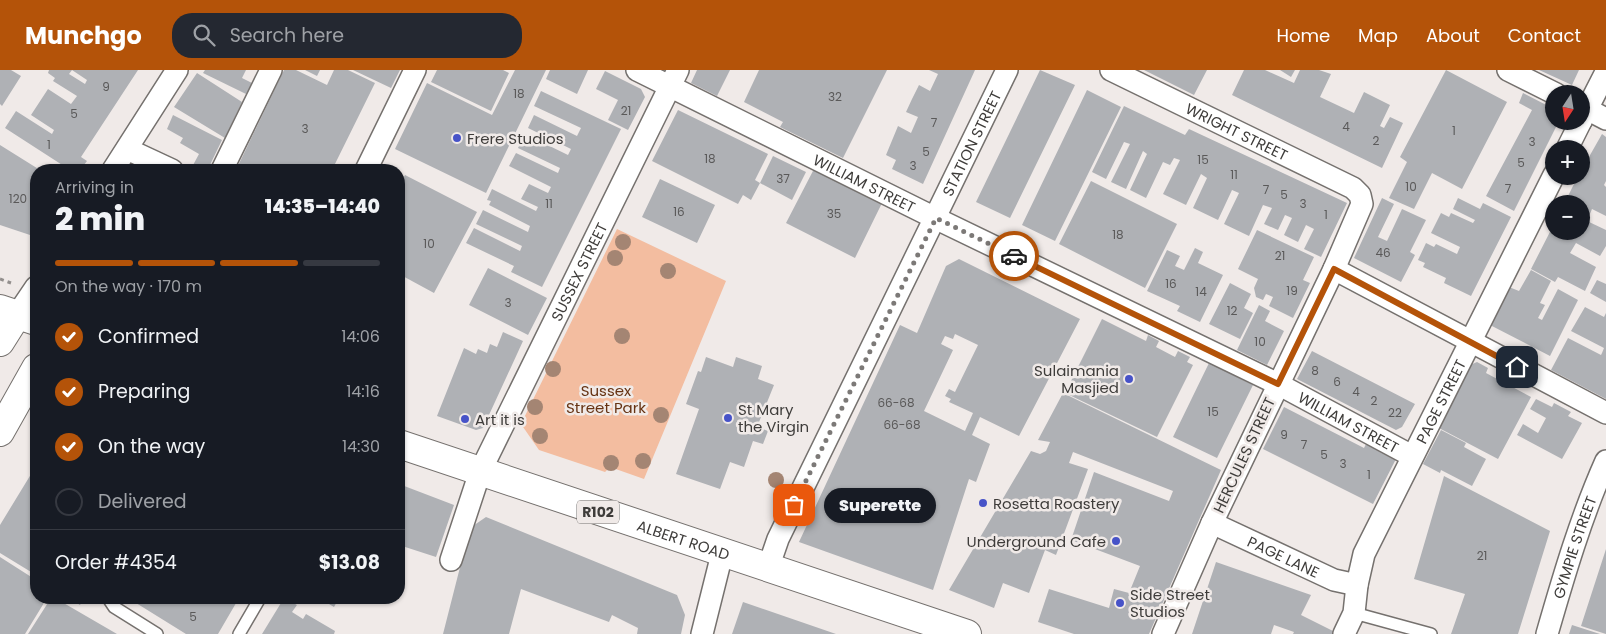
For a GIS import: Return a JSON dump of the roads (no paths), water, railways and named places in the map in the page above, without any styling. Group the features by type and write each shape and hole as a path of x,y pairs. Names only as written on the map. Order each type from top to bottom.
{"main road":[{"path":"0,342 18,315"},
{"path":"0,432 30,379"},
{"name":"ALBERT ROAD","path":"405,446 722,554 967,634"}],"street":[{"path":"117,164 177,70"},
{"path":"225,164 271,70"},
{"path":"369,164 415,70"},
{"name":"WILLIAM STREET","path":"637,70 674,78 936,218 1278,384 1412,456"},
{"name":"STATION STREET","path":"768,568 778,539 863,350 936,218 1007,70"},
{"name":"WRIGHT STREET","path":"1111,70 1352,188 1360,195"},
{"path":"1508,70 1545,88"},
{"path":"1590,101 1606,72"},
{"name":"SUSSEX STREET","path":"451,560 480,472 674,78"},
{"path":"1590,116 1606,119"},
{"path":"127,149 159,164"},
{"name":"PAGE STREET","path":"1344,634 1354,613 1357,585 1364,554 1549,185"},
{"name":"HERCULES STREET","path":"1163,634 1212,523 1361,210 1360,195"},
{"path":"1334,269 1606,413"},
{"path":"18,315 30,296"},
{"name":"GYMPIE STREET","path":"1547,634 1587,503 1606,461"},
{"name":"PAGE LANE","path":"1212,523 1334,580 1357,585"},
{"path":"702,634 722,554"}],"lane":[{"path":"114,604 157,634"},
{"path":"239,634 256,604"},
{"path":"1354,613 1430,634"}],"place":[{"name":"Frere Studios","path":"457,138"},
{"name":"Sulaimania Masjied","path":"1129,379"},
{"name":"St Mary the Virgin","path":"728,418"},
{"name":"Art it is","path":"465,419"},
{"name":"Rosetta Roastery","path":"983,503"},
{"name":"Superette","path":"794,505"},
{"name":"Underground Cafe","path":"1116,541"},
{"name":"Side Street Studios","path":"1120,603"}],"park label":[{"name":"Sussex Street Park","path":"606,398"}]}
